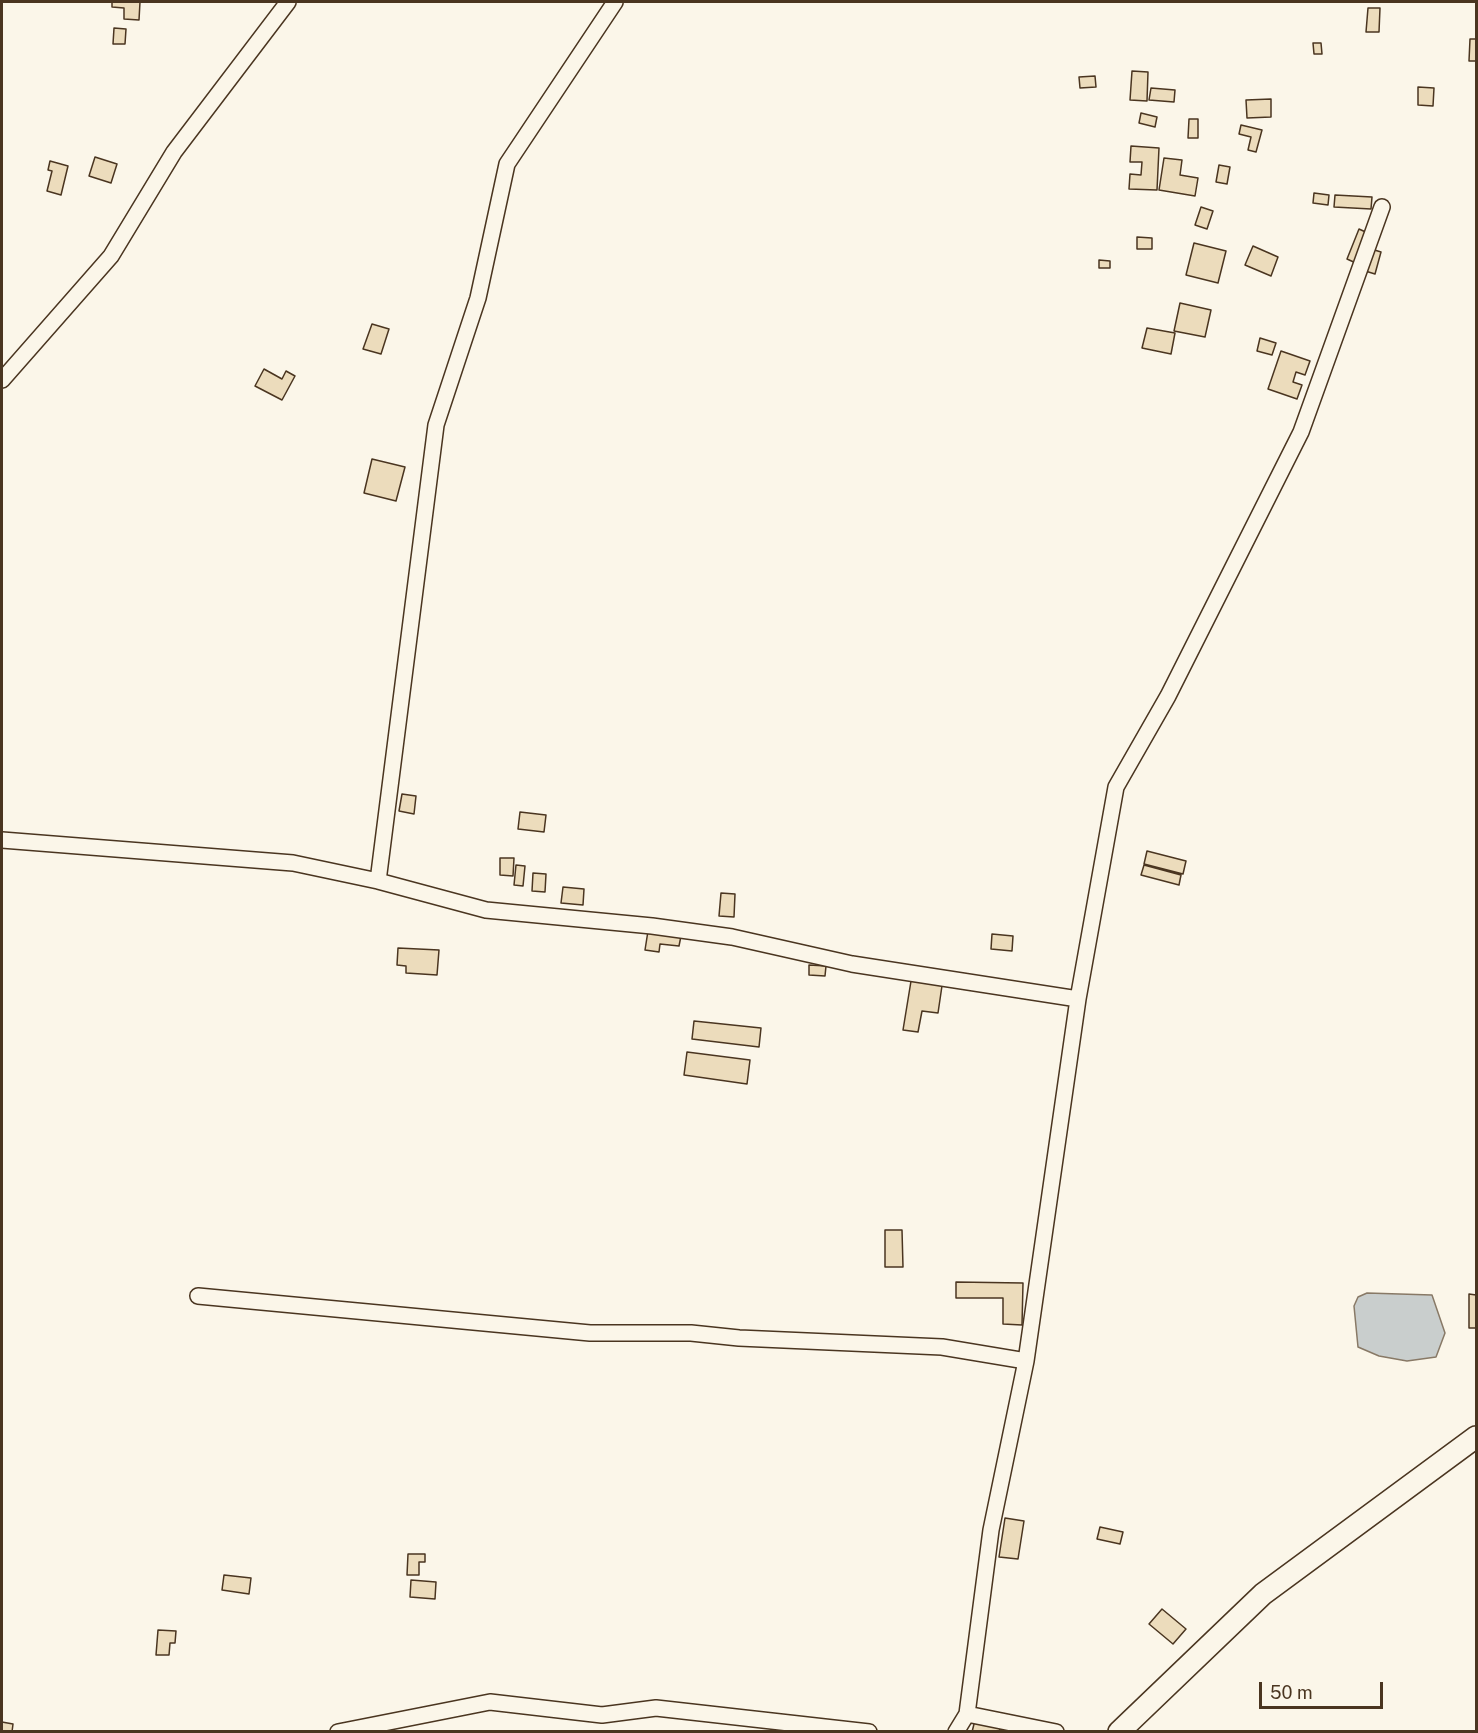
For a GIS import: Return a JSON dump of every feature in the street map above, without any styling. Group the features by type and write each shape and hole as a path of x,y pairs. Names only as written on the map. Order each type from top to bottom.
{"main road":[{"path":"1119,1731 1263,1594 1476,1437"}],"street":[{"path":"2,380 111,255 174,152 288,2"},
{"path":"378,881 436,425 478,298 507,164 615,2"},
{"path":"956,1731 967,1714 991,1530 1026,1361 1078,999 1116,787 1168,696 1301,432 1382,207"},
{"path":"2,840 292,863 378,881 486,910 652,926 732,937 852,964 1078,999"},
{"path":"198,1296 590,1333 691,1333 739,1338 942,1347 1026,1361"},
{"path":"338,1731 490,1702 602,1715 656,1707 868,1731"},
{"path":"967,1714 1056,1731"}],"shaded area":[{"path":"1367,1293 1432,1295 1445,1333 1436,1357 1407,1361 1379,1356 1358,1347 1354,1306 1358,1297"}],"building":[{"path":"112,2 140,2 139,20 124,19 124,8 112,7"},
{"path":"1368,8 1380,8 1379,32 1366,32"},
{"path":"114,28 126,29 125,44 113,44"},
{"path":"1470,39 1476,39 1476,61 1469,61"},
{"path":"1313,43 1321,43 1322,54 1314,54"},
{"path":"1132,71 1148,72 1147,101 1130,100"},
{"path":"1095,76 1096,87 1080,88 1079,77"},
{"path":"1418,87 1434,88 1433,106 1418,105"},
{"path":"1151,88 1175,90 1174,102 1149,100"},
{"path":"1271,99 1271,117 1247,118 1246,100"},
{"path":"1141,113 1157,117 1155,127 1139,123"},
{"path":"1189,119 1198,119 1198,138 1188,138"},
{"path":"1241,125 1262,130 1256,152 1248,150 1251,137 1239,134"},
{"path":"1131,146 1159,148 1157,190 1129,189 1130,174 1141,175 1142,162 1130,162"},
{"path":"95,157 117,164 111,183 89,176"},
{"path":"1164,158 1182,160 1180,175 1198,178 1195,196 1159,190"},
{"path":"50,161 68,166 61,195 47,191 52,171 48,170"},
{"path":"1219,165 1230,167 1227,184 1216,182"},
{"path":"1314,193 1329,195 1328,205 1313,203"},
{"path":"1335,195 1372,197 1371,209 1334,207"},
{"path":"1201,207 1213,211 1207,229 1195,225"},
{"path":"1359,229 1370,234 1358,264 1347,259"},
{"path":"1137,237 1152,238 1152,249 1137,249"},
{"path":"1194,243 1226,251 1218,283 1186,275"},
{"path":"1253,246 1278,257 1271,276 1245,265"},
{"path":"1368,248 1381,252 1375,274 1362,270"},
{"path":"1099,260 1110,261 1110,268 1099,268"},
{"path":"1180,303 1211,310 1205,337 1174,331"},
{"path":"372,324 389,329 381,354 363,349"},
{"path":"1147,328 1175,333 1171,354 1142,348"},
{"path":"1260,338 1276,343 1272,355 1257,351"},
{"path":"1281,351 1310,361 1305,375 1296,372 1293,382 1302,385 1297,399 1268,389"},
{"path":"264,369 282,379 286,371 295,376 282,400 255,386"},
{"path":"372,459 405,467 396,501 364,493"},
{"path":"402,794 416,796 414,814 399,811"},
{"path":"520,812 546,815 544,832 518,829"},
{"path":"1147,851 1186,861 1183,874 1144,864"},
{"path":"500,858 514,858 513,876 500,875"},
{"path":"516,865 525,866 523,886 514,885"},
{"path":"1144,865 1181,875 1179,885 1141,875"},
{"path":"533,873 546,874 545,892 532,891"},
{"path":"563,887 584,889 583,905 561,903"},
{"path":"721,893 735,894 734,917 719,916"},
{"path":"648,931 681,936 679,946 660,944 659,952 645,950"},
{"path":"992,934 1013,936 1012,951 991,949"},
{"path":"398,948 439,950 437,975 406,973 406,966 397,965"},
{"path":"809,965 826,966 825,976 809,975"},
{"path":"912,975 943,979 938,1013 922,1011 918,1032 903,1030"},
{"path":"694,1021 761,1028 759,1047 692,1039"},
{"path":"687,1052 750,1060 747,1084 684,1075"},
{"path":"885,1230 902,1230 903,1267 885,1267"},
{"path":"956,1282 1023,1283 1022,1325 1003,1324 1003,1298 956,1298"},
{"path":"1469,1294 1476,1295 1476,1328 1469,1328"},
{"path":"1005,1518 1024,1521 1018,1559 999,1557"},
{"path":"1100,1527 1123,1532 1120,1544 1097,1539"},
{"path":"408,1554 425,1554 425,1562 419,1562 419,1575 407,1575"},
{"path":"224,1575 251,1578 249,1594 222,1590"},
{"path":"411,1580 436,1582 435,1599 410,1597"},
{"path":"1162,1609 1186,1629 1173,1644 1149,1624"},
{"path":"158,1630 176,1631 175,1643 170,1643 169,1655 156,1655"},
{"path":"975,1720 1001,1725 999,1732 972,1732"},
{"path":"2,1722 13,1724 12,1732 2,1732"}]}
